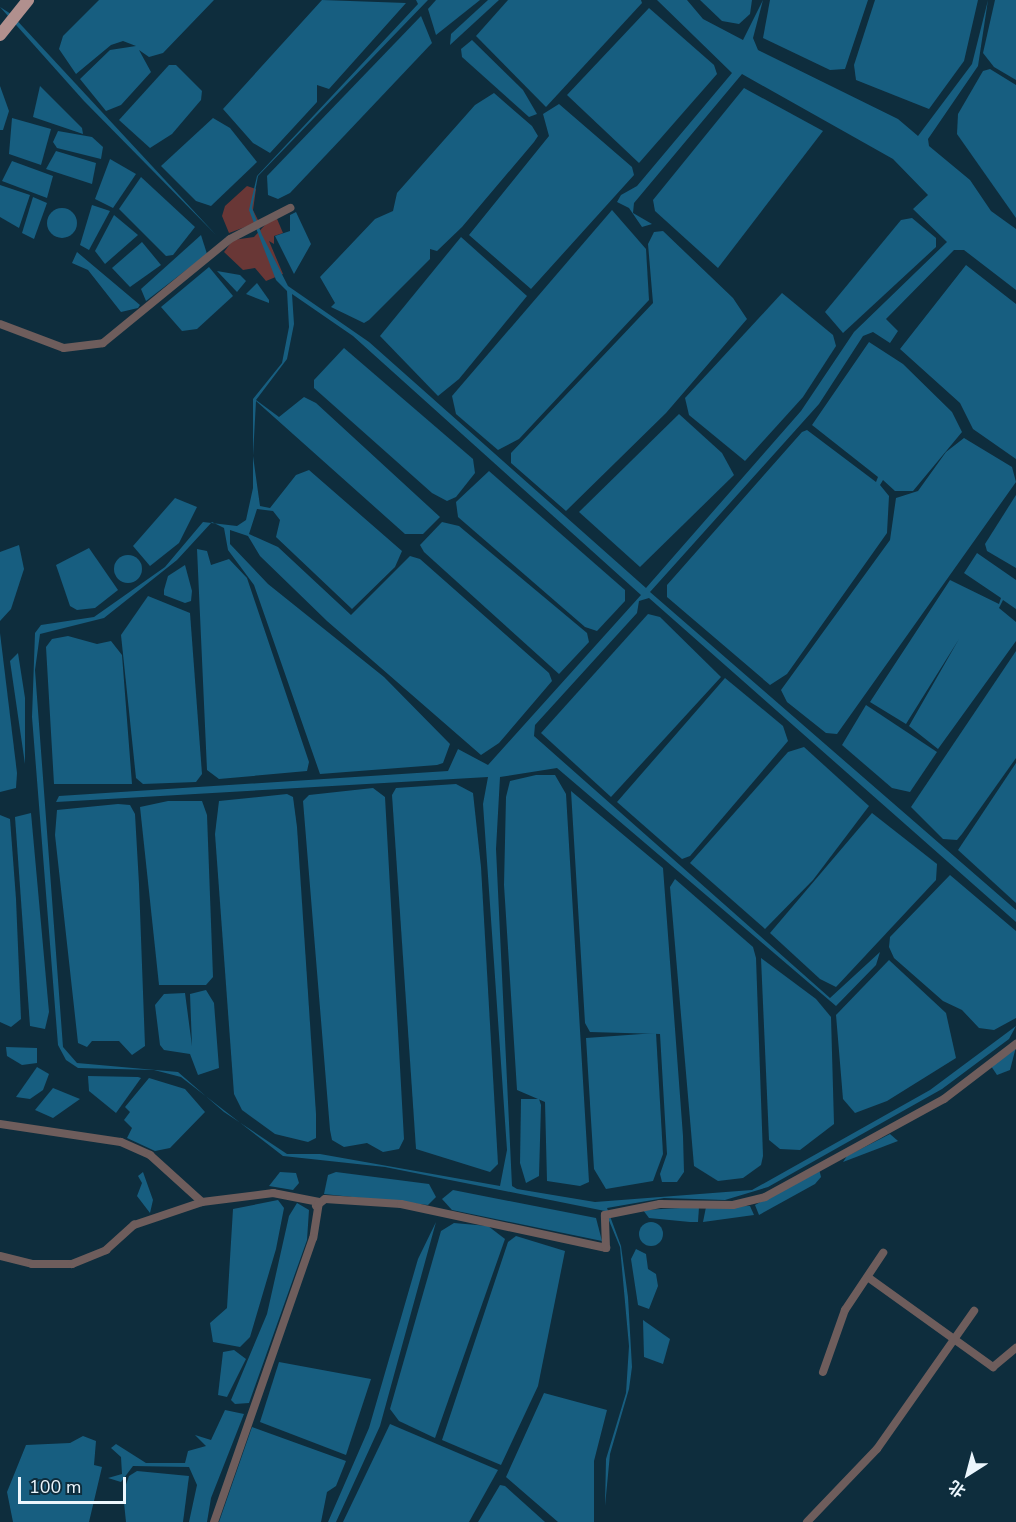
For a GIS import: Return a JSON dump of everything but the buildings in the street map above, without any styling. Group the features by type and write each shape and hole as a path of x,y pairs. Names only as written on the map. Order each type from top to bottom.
{"main road":[{"path":"0,35 28,0"}],"street":[{"path":"0,324 64,348 103,343 230,239 290,208"},
{"path":"0,1256 32,1264 72,1264 106,1250 134,1225 202,1202 273,1193 318,1204 401,1204 598,1248 608,1244 607,1214 660,1204 733,1205 765,1197 944,1099 1016,1044"},
{"path":"0,1124 121,1142 150,1155 202,1202"},
{"path":"214,1522 313,1238 318,1204"},
{"path":"823,1372 845,1310 869,1278 883,1253"},
{"path":"869,1278 993,1367 1016,1348"},
{"path":"807,1522 877,1449 952,1339 974,1311"}],"shaded area":[{"path":"247,186 256,189 253,210 259,222 229,233 222,216 225,206"},
{"path":"275,214 283,233 274,236 274,244 269,241 283,274 266,281 255,268 243,270 224,252 233,240 254,237"}],"water":[{"path":"99,0 214,0 163,53 149,57 139,50 151,72 121,105 106,111 80,79 110,50 136,46 123,41 111,45 76,74 59,49 63,36"},
{"path":"322,0 406,3 329,89 317,85 317,102 270,153 253,143 223,109"},
{"path":"416,0 428,0 258,176 252,208 262,235 288,286 369,342 646,588 801,411 854,332 947,242 913,209 928,195 893,159 742,74 634,203 633,213 652,224 642,227 629,208 617,202 621,195 637,186 732,73 657,0 687,0 703,19 743,40 763,0 753,38 758,50 898,119 918,136 972,64 988,0 978,66 928,139 929,146 970,180 991,211 1016,229 1016,290 964,250 954,250 886,319 898,331 890,343 873,332 863,336 819,404 650,592 1016,910 1016,922 649,598 639,601 637,613 535,725 534,736 830,998 880,952 876,965 836,1006 557,768 500,777 496,849 512,1186 517,1189 595,1202 752,1190 930,1090 1016,1026 1009,1039 942,1089 768,1187 725,1200 664,1198 607,1208 621,1246 628,1297 632,1367 629,1389 610,1454 605,1506 606,1459 626,1393 629,1346 620,1247 605,1211 385,1167 283,1156 240,1122 287,1154 320,1154 500,1186 507,1150 483,804 488,777 56,802 59,796 448,771 458,749 488,765 641,595 353,336 292,294 294,324 287,359 256,400 279,417 304,397 316,403 440,517 423,534 405,534 256,401 253,456 253,399 282,363 289,327 287,291 276,280 249,210 257,176 418,4"},
{"path":"436,0 480,0 436,35 428,9"},
{"path":"488,0 499,0 450,45 451,34"},
{"path":"508,0 641,0 642,3 546,107 476,36"},
{"path":"700,0 752,0 750,14 739,24 722,21"},
{"path":"770,0 868,0 845,69 830,70 763,38"},
{"path":"875,0 978,0 964,61 929,109 856,80 854,65"},
{"path":"995,0 1016,0 1016,80 994,67 983,53"},
{"path":"0,7 11,14 216,235 84,101"},
{"path":"649,8 714,65 717,74 639,163 567,95"},
{"path":"421,16 432,43 290,193 278,199 268,195 267,176"},
{"path":"472,40 523,90 537,114 529,117 462,57 461,49"},
{"path":"169,65 176,65 202,91 201,100 172,134 150,148 119,120"},
{"path":"990,69 1016,85 1016,218 957,134 958,114 983,71"},
{"path":"0,86 9,111 3,130 0,130"},
{"path":"40,86 82,128 83,134 33,117"},
{"path":"744,88 823,131 718,268 655,211 653,200"},
{"path":"494,93 532,126 538,136 534,142 462,227 437,251 430,249 430,259 369,320 364,323 331,307 335,303 320,277 375,219 393,211 397,193 475,105"},
{"path":"559,104 632,167 634,175 531,289 469,235 549,136 543,114"},
{"path":"12,118 51,129 41,165 9,154"},
{"path":"213,118 230,128 257,162 211,206 196,201 161,166"},
{"path":"58,131 92,137 103,147 101,159 57,148 53,142"},
{"path":"56,151 96,163 92,184 46,169"},
{"path":"110,159 136,174 113,208 95,199"},
{"path":"12,161 53,176 47,198 2,181"},
{"path":"141,177 195,227 173,255 166,256 119,209"},
{"path":"0,185 30,195 19,228 0,217"},
{"path":"33,197 47,203 34,239 22,233"},
{"path":"92,205 110,211 89,250 80,245"},
{"path":"62,208 73,212 77,223 73,234 62,238 51,234 47,223 51,212"},
{"path":"612,210 646,249 649,300 519,439 498,450 456,414 452,396"},
{"path":"296,212 311,244 294,274 275,236 290,231 290,215"},
{"path":"114,215 138,235 105,264 95,251"},
{"path":"912,218 936,238 936,247 843,333 825,312 901,220"},
{"path":"663,231 733,298 747,319 666,413 566,511 511,463 511,453 653,303 648,244 654,232"},
{"path":"201,235 207,254 146,301 141,289"},
{"path":"461,237 527,296 459,379 438,396 380,336"},
{"path":"142,242 161,265 130,287 112,268"},
{"path":"77,252 140,305 138,308 121,312 88,270 72,263"},
{"path":"966,265 1016,304 1016,459 973,429 960,403 900,349"},
{"path":"209,267 233,296 197,329 182,331 161,307"},
{"path":"217,271 240,275 246,281 237,292"},
{"path":"257,283 269,300 269,303 246,294"},
{"path":"782,293 833,335 836,346 803,397 745,461 689,415 685,398"},
{"path":"869,342 903,364 952,412 962,432 913,491 895,491 883,480 880,485 889,496 887,533 787,674 770,685 667,597 667,585 802,432 807,430 876,482 878,477 812,425"},
{"path":"344,348 473,459 475,473 456,497 447,501 432,493 314,388 314,380"},
{"path":"679,414 722,453 734,475 640,567 579,512"},
{"path":"964,438 1012,467 1016,482 837,734 826,733 787,702 781,690 890,540 896,498 918,491 946,452"},
{"path":"253,456 260,506 270,508 296,475 309,470 402,551 395,567 352,609 276,537 280,520 273,511 257,509 249,534 278,547 351,615 410,556 420,559 549,673 552,681 499,743 481,755 327,621 260,556 248,536 230,530 230,544 268,584 384,677 450,744 443,763 437,765 320,774 254,585 228,550 224,528 215,523 237,526 246,520 253,488"},
{"path":"489,471 625,590 625,601 597,631 585,627 458,517 456,502"},
{"path":"1016,495 1016,568 987,551 985,544"},
{"path":"175,498 197,507 179,543 150,566 133,546"},
{"path":"203,522 211,523 177,560 104,618 40,634 35,670 63,1047 77,1063 178,1072 206,1096 181,1077 154,1070 78,1068 66,1060 58,1045 32,717 35,633 41,625 94,617 165,567"},
{"path":"442,522 459,526 587,633 589,642 559,674 424,552 420,545"},
{"path":"19,545 24,569 11,609 0,621 0,552"},
{"path":"89,548 118,590 95,608 77,610 70,606 56,565"},
{"path":"197,549 207,551 211,565 229,559 247,578 309,762 307,771 219,779 207,770"},
{"path":"977,553 1016,580 1016,609 1003,600 999,608 1016,622 1016,641 938,749 909,726 959,639 906,724 870,702 950,580 999,604 1001,598 964,573"},
{"path":"128,555 138,559 142,569 138,579 128,583 118,579 114,569 118,559"},
{"path":"185,565 192,591 191,601 185,603 164,595 164,590 168,576"},
{"path":"148,596 190,613 202,774 196,782 143,784 136,778 121,635"},
{"path":"648,614 660,617 721,677 611,797 541,733"},
{"path":"0,633 17,773 16,788 0,792"},
{"path":"68,636 97,644 111,641 122,655 132,784 54,784 46,647 52,639"},
{"path":"1016,651 1016,758 957,840 943,839 911,807"},
{"path":"18,653 25,698 25,764 10,661"},
{"path":"725,678 783,726 788,741 690,856 682,859 617,802"},
{"path":"866,705 937,752 910,792 892,788 842,745"},
{"path":"804,747 869,806 813,880 765,929 690,863 788,752"},
{"path":"1016,763 1016,903 958,850"},
{"path":"536,775 555,775 566,794 589,1182 580,1186 547,1181 545,1102 517,1090 504,885 506,797 510,781"},
{"path":"456,784 473,793 481,867 498,1164 490,1172 416,1149 392,795 396,788"},
{"path":"373,788 385,797 404,1139 399,1149 383,1152 367,1143 344,1147 332,1140 303,801 309,795"},
{"path":"571,791 663,868 683,1136 684,1172 677,1182 662,1182 660,1174 667,1154 660,1034 590,1032 585,1023"},
{"path":"287,794 293,797 297,827 316,1114 316,1138 308,1142 275,1134 242,1110 234,1094 215,834 219,801"},
{"path":"168,801 202,801 207,815 213,977 206,985 159,985 140,807"},
{"path":"118,804 130,805 135,814 139,884 145,1046 132,1055 119,1041 92,1041 87,1047 78,1043 55,835 57,810"},
{"path":"31,813 49,1012 45,1029 30,1026 15,817"},
{"path":"872,813 937,864 936,880 836,987 820,979 770,933"},
{"path":"0,815 10,819 16,899 21,1019 11,1027 0,1022"},
{"path":"950,875 1016,931 1016,1018 994,1030 979,1028 962,1010 943,1001 894,958 889,947 890,937"},
{"path":"675,879 753,947 756,958 763,1156 761,1165 743,1178 718,1181 694,1166 670,887"},
{"path":"761,958 816,999 831,1017 834,1124 800,1150 780,1149 769,1140"},
{"path":"889,960 946,1013 956,1058 887,1101 855,1113 843,1099 836,1015"},
{"path":"206,990 214,1003 219,1068 198,1075 190,1054 164,1050 160,1045 155,1005 164,994 185,993 192,1046 190,994"},
{"path":"656,1033 663,1154 653,1181 606,1189 594,1169 586,1038"},
{"path":"6,1047 37,1048 37,1063 22,1065 7,1056"},
{"path":"1016,1047 1010,1070 997,1075 991,1066"},
{"path":"37,1067 49,1074 43,1090 30,1099 16,1097"},
{"path":"88,1076 141,1078 116,1113 89,1091"},
{"path":"149,1078 185,1089 205,1112 170,1148 155,1151 127,1138 132,1128 124,1120 130,1112 125,1107"},
{"path":"53,1088 80,1099 53,1118 35,1110"},
{"path":"521,1099 539,1099 541,1105 539,1176 526,1183 520,1163"},
{"path":"890,1134 898,1141 843,1162 847,1156"},
{"path":"819,1169 821,1177 815,1184 759,1215 755,1205"},
{"path":"143,1172 153,1200 150,1213 137,1196 142,1183 138,1176"},
{"path":"280,1172 296,1173 299,1183 293,1190 269,1186"},
{"path":"336,1172 429,1184 436,1197 428,1205 324,1194 328,1175"},
{"path":"453,1190 596,1218 602,1241 452,1210 442,1199"},
{"path":"278,1200 284,1208 276,1249 250,1337 240,1347 213,1342 210,1323 227,1308 233,1209"},
{"path":"297,1203 309,1210 307,1240 249,1403 235,1404 231,1400 267,1314 289,1216"},
{"path":"750,1206 754,1215 703,1222 706,1207"},
{"path":"699,1207 698,1222 649,1218 643,1210"},
{"path":"436,1222 380,1426 336,1522 328,1522 369,1428 418,1259"},
{"path":"651,1222 656,1223 662,1229 662,1239 656,1245 651,1246 646,1245 640,1239 639,1234 640,1229 646,1223"},
{"path":"454,1223 488,1226 505,1239 435,1438 399,1421 390,1409 441,1231"},
{"path":"516,1236 565,1251 538,1386 501,1465 442,1440 508,1242"},
{"path":"636,1249 646,1254 648,1269 656,1274 658,1286 649,1309 638,1305 631,1259"},
{"path":"643,1320 670,1339 663,1364 644,1357"},
{"path":"234,1350 246,1359 227,1397 218,1395 223,1352"},
{"path":"279,1362 371,1379 346,1455 260,1422"},
{"path":"544,1393 607,1410 594,1461 594,1522 558,1522 506,1477"},
{"path":"225,1410 244,1414 211,1498 207,1522 189,1522 197,1485 189,1467 133,1466 121,1482 108,1478 122,1474 121,1457 111,1448 116,1444 146,1463 185,1463 188,1451 206,1446 195,1435 211,1440"},
{"path":"390,1424 498,1470 469,1522 343,1522"},
{"path":"252,1427 346,1461 336,1486 327,1492 321,1522 219,1522"},
{"path":"83,1436 96,1441 94,1465 102,1467 89,1522 13,1522 7,1492 26,1445 70,1443"},
{"path":"137,1471 189,1476 183,1522 126,1522 123,1493 129,1476"},
{"path":"500,1485 505,1486 545,1522 478,1522"}]}
